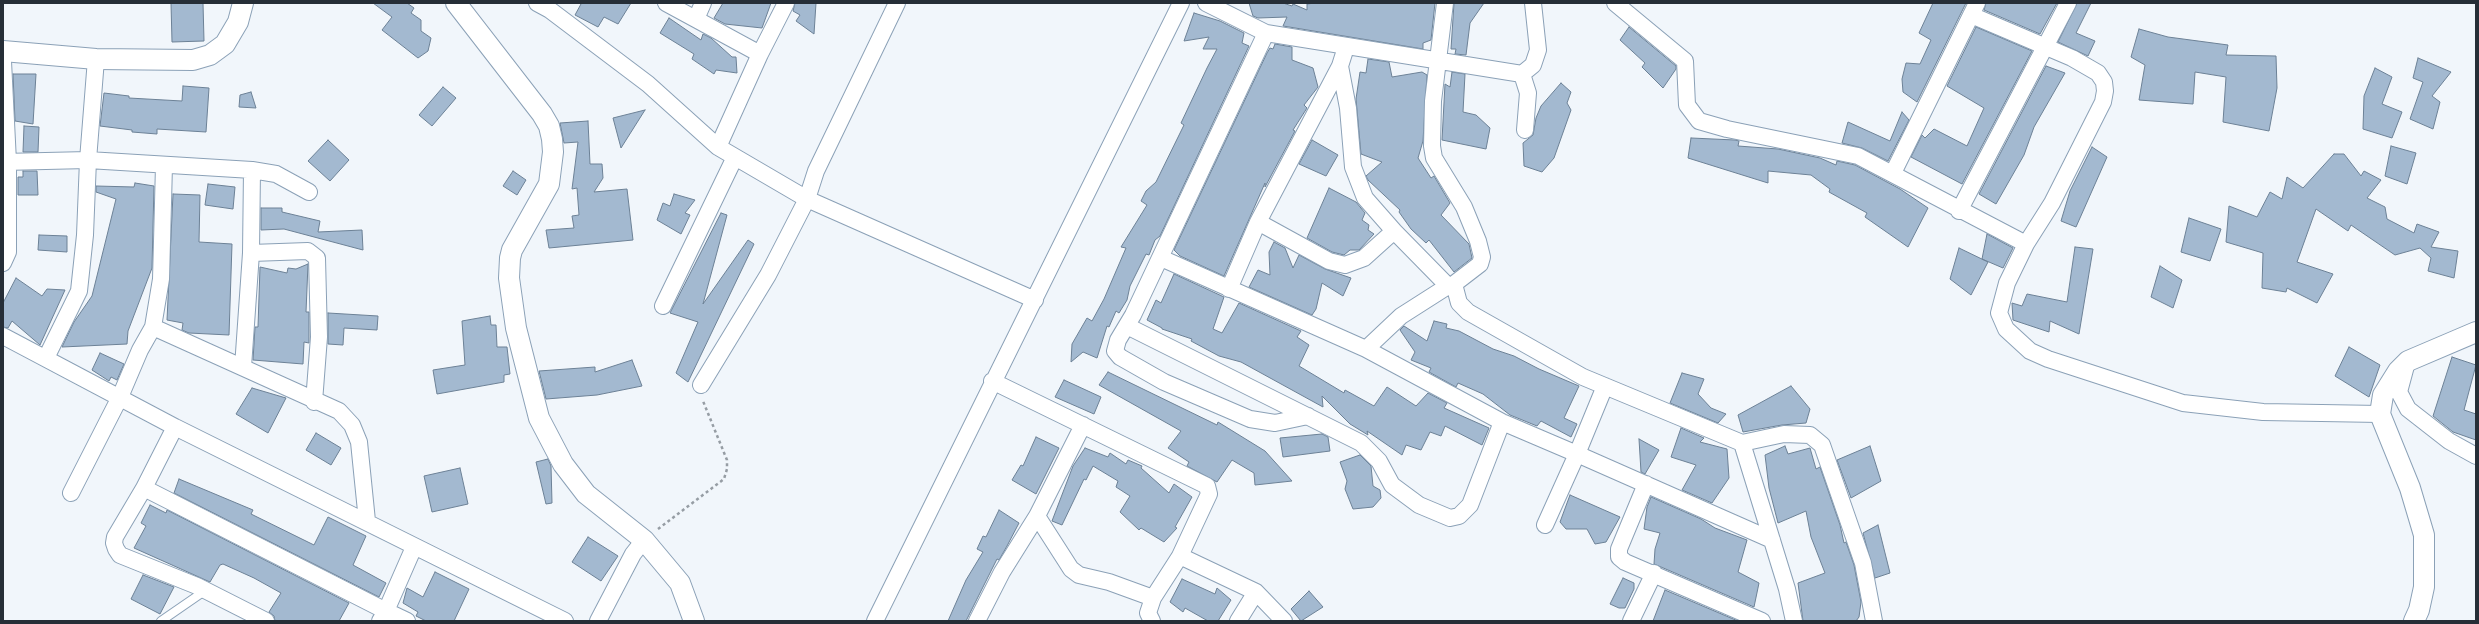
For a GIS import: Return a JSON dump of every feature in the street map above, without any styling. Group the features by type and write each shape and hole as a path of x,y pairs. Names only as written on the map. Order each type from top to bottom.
{"street":[{"path":"3,51 96,59 192,60 210,55 225,44 238,22 243,3"},
{"path":"456,3 542,114 549,126 552,139 553,152 549,184 512,250 509,278 516,328 539,418 563,464 586,494 644,540 680,583 694,621"},
{"path":"537,3 550,10 648,84 718,147 807,199 1035,300"},
{"path":"666,3 760,54"},
{"path":"696,19 703,3"},
{"path":"718,147 760,54 786,3"},
{"path":"701,385 768,275 807,199 816,171 897,3"},
{"path":"875,621 992,381 1035,300 1181,3"},
{"path":"1206,3 1266,33 1346,47 1437,59 1522,74 1533,65 1538,50 1533,3"},
{"path":"1366,349 1402,316 1451,285 1480,264 1482,251 1464,207 1434,158 1431,133 1437,59 1445,3"},
{"path":"1615,3 1685,62 1687,105 1699,121 1727,129 1858,156 1893,173 1960,211 2011,234 2026,244"},
{"path":"1960,211 2068,3"},
{"path":"1893,173 1974,9 2045,48 2072,58 2098,73 2104,82 2105,91 2103,102 2052,203 2026,244 2007,283 1999,313 2006,329 2030,351 2048,359 2183,402 2264,412 2380,414"},
{"path":"1266,33 1161,258 1127,326 1118,340 1115,352 1120,357 1164,382 1250,419 1275,423 1308,416"},
{"path":"1229,288 1258,222 1340,66 1346,47"},
{"path":"46,358 78,291 85,235 88,160 96,59"},
{"path":"3,61 6,162 5,255"},
{"path":"1340,66 1348,108 1353,167 1365,198 1394,231 1451,285 1459,302 1468,312 1583,377 1742,443 1784,434 1810,435 1822,445 1863,563 1874,621"},
{"path":"1522,74 1528,93 1525,130"},
{"path":"663,306 735,157"},
{"path":"6,162 88,160 252,170 276,174 309,192"},
{"path":"71,493 120,397 140,350 153,326 161,279 164,165"},
{"path":"242,366 251,253 252,170"},
{"path":"1258,222 1329,261 1345,265 1364,258 1394,231"},
{"path":"251,253 308,251 317,258 318,337 314,402"},
{"path":"1161,258 1366,349 1502,422 1772,540"},
{"path":"153,326 242,366 314,402 338,411 352,424 359,442 367,521"},
{"path":"1127,326 1200,364 1361,443 1380,461 1392,485 1419,504 1450,518 1459,516 1470,505 1502,422"},
{"path":"2414,621 2419,610 2424,588 2424,536 2410,488 2380,414 2383,395 2398,371 2408,361 2476,332"},
{"path":"3,336 175,427 367,521 414,547 565,621"},
{"path":"2408,361 2399,392 2408,410 2449,441 2476,456"},
{"path":"992,381 1083,424 1207,486 1209,494 1180,556 1153,598 1148,612 1152,621"},
{"path":"1545,525 1577,454 1605,386"},
{"path":"977,621 1002,572 1037,516 1083,424"},
{"path":"175,427 144,488 115,537 114,543 116,549 120,555 206,590 266,621"},
{"path":"1742,443 1787,589 1794,621"},
{"path":"1646,484 1619,549 1620,557 1625,562 1762,621"},
{"path":"144,488 383,616 407,621"},
{"path":"1037,516 1072,569 1079,575 1109,582 1153,598"},
{"path":"598,621 633,554 644,540"},
{"path":"383,616 414,547"},
{"path":"1180,556 1256,592 1284,621"},
{"path":"1632,621 1654,574"},
{"path":"1238,621 1256,592"}],"lane":[{"path":"160,621 206,590"}],"path":[{"path":"644,540 724,479 728,470 727,460 700,395 701,385"}],"building":[{"path":"171,3 203,3 204,41 172,42"},
{"path":"373,3 407,3 414,8 411,13 421,20 421,31 431,38 428,51 418,58 382,30 392,17"},
{"path":"578,3 631,3 618,24 604,17 598,27 575,15 581,4"},
{"path":"723,3 771,3 762,28 725,24 714,18"},
{"path":"795,3 816,3 814,34 796,21 800,15 793,11"},
{"path":"1249,3 1283,3 1292,6 1293,4 1307,10 1307,4 1315,3 1435,3 1431,40 1423,43 1423,49 1283,26 1287,17 1258,18 1253,16"},
{"path":"1454,3 1484,3 1470,23 1466,55 1455,54 1456,49 1451,49"},
{"path":"1933,3 1966,3 1917,102 1903,92 1902,79 1906,63 1920,64 1931,40 1919,33"},
{"path":"1986,3 2057,3 2040,34 1984,10"},
{"path":"2077,3 2091,3 2076,33 2095,41 2088,56 2058,42"},
{"path":"1194,13 1220,21 1244,33 1242,43 1249,46 1160,236 1155,240 1149,255 1146,254 1130,286 1127,300 1119,313 1116,311 1109,327 1107,326 1097,358 1083,352 1071,362 1072,344 1087,318 1092,321 1104,299 1126,248 1121,247 1147,205 1141,201 1146,191 1156,182 1184,125 1181,123 1217,49 1203,49 1209,37 1184,41"},
{"path":"669,18 701,40 703,34 711,38 732,57 736,57 737,73 716,70 714,74 692,59 694,54 660,33"},
{"path":"1629,27 1676,66 1676,69 1663,88 1642,67 1645,63 1620,40"},
{"path":"1976,27 2032,51 1962,184 1911,157 1922,135 1925,138 1934,129 1967,146 1984,108 1947,86"},
{"path":"2139,29 2168,37 2228,45 2226,55 2276,56 2277,88 2269,131 2223,122 2226,77 2195,72 2193,104 2139,100 2145,65 2131,57"},
{"path":"1275,44 1292,47 1292,60 1313,68 1318,87 1304,105 1307,108 1293,130 1295,131 1265,187 1265,183 1224,276 1180,256 1174,250 1267,53 1270,48 1273,49"},
{"path":"2418,58 2451,72 2432,96 2440,102 2433,129 2410,119 2423,82 2413,78"},
{"path":"1368,59 1389,62 1392,77 1422,72 1427,75 1423,141 1418,158 1431,178 1434,176 1450,203 1441,215 1469,244 1472,258 1454,272 1429,240 1426,243 1411,229 1399,212 1400,210 1368,180 1366,176 1382,162 1361,154 1356,99 1360,72 1366,73"},
{"path":"2046,66 2065,73 2034,127 2024,155 1996,204 1979,194"},
{"path":"2375,68 2392,77 2382,104 2402,112 2392,138 2363,129 2364,96"},
{"path":"1452,72 1465,74 1463,112 1476,115 1490,128 1486,149 1442,140 1445,84 1450,87"},
{"path":"13,74 36,74 33,124 15,121"},
{"path":"1561,83 1571,92 1567,103 1571,110 1554,158 1542,172 1524,166 1523,143 1533,135 1536,118 1541,106"},
{"path":"183,86 209,88 206,132 157,129 157,134 132,132 132,130 100,126 104,93 129,96 129,98 182,101"},
{"path":"443,87 456,98 432,126 419,115"},
{"path":"251,92 256,108 239,107 240,95"},
{"path":"645,110 621,148 613,118"},
{"path":"1902,112 1909,120 1888,161 1862,148 1842,143 1848,122 1890,141"},
{"path":"588,121 590,164 602,164 603,178 594,192 627,189 633,240 549,248 546,230 574,228 572,216 579,215 577,188 572,189 578,142 564,143 560,123"},
{"path":"24,126 39,127 38,152 23,152"},
{"path":"1691,138 1735,140 1739,141 1738,146 1778,149 1820,158 1836,165 1837,161 1855,165 1900,189 1928,208 1908,247 1865,217 1867,213 1829,192 1830,189 1811,175 1768,171 1768,183 1688,158"},
{"path":"328,140 349,160 330,181 308,161"},
{"path":"1312,140 1338,155 1326,176 1299,164"},
{"path":"2391,146 2416,153 2407,184 2385,176"},
{"path":"2092,147 2107,157 2076,227 2061,221 2070,191"},
{"path":"2334,154 2344,154 2361,176 2364,171 2381,180 2367,198 2385,207 2387,219 2414,233 2417,224 2439,232 2431,247 2458,251 2454,278 2428,271 2431,258 2420,248 2395,255 2351,225 2348,231 2316,209 2297,262 2333,274 2317,303 2287,288 2286,292 2262,288 2263,253 2226,242 2229,206 2257,217 2270,192 2282,199 2287,177 2303,188"},
{"path":"23,171 37,171 38,195 18,195 18,177 23,177"},
{"path":"513,171 526,180 517,195 503,186"},
{"path":"135,183 154,186 152,268 128,331 127,344 62,347 74,322 92,296 116,199 96,192 96,186 134,187"},
{"path":"208,184 235,187 233,209 205,205"},
{"path":"1329,188 1356,202 1365,213 1362,220 1369,225 1368,230 1374,234 1359,250 1350,250 1344,255 1332,252 1307,238"},
{"path":"173,194 200,195 199,242 232,244 229,335 189,333 182,330 183,323 167,320"},
{"path":"674,194 695,200 685,213 690,215 681,234 657,220 663,203 670,206"},
{"path":"261,208 282,208 282,212 320,221 318,232 362,230 363,250 284,229 261,230"},
{"path":"721,213 727,215 703,304 748,240 754,244 688,382 676,373 698,322 670,313"},
{"path":"2189,218 2221,229 2210,261 2181,252"},
{"path":"1987,234 2013,248 2003,268 1982,259"},
{"path":"39,235 67,236 67,252 38,250"},
{"path":"1274,242 1285,248 1293,268 1299,255 1325,269 1351,278 1343,296 1322,283 1316,309 1312,315 1249,287 1258,270 1270,275 1269,252"},
{"path":"2075,247 2093,249 2079,334 2050,321 2049,332 2013,320 2012,303 2022,306 2027,294 2067,302"},
{"path":"1959,248 1988,262 1971,295 1950,279"},
{"path":"308,264 306,312 309,312 309,343 304,342 303,364 253,360 255,327 258,327 260,267 287,273 288,268 296,269"},
{"path":"2160,266 2182,280 2173,308 2151,297"},
{"path":"1174,274 1224,297 1213,329 1222,333 1239,303 1301,331 1297,337 1309,345 1299,366 1344,393 1345,390 1374,406 1387,387 1416,406 1428,393 1447,403 1444,408 1489,428 1482,445 1445,426 1441,436 1430,432 1421,450 1406,445 1402,455 1367,431 1368,435 1350,424 1322,396 1323,407 1241,362 1219,356 1191,341 1192,339 1162,329 1147,320 1156,300 1161,303"},
{"path":"16,278 42,296 47,289 65,290 40,345 12,321 8,328 3,327 3,303"},
{"path":"328,313 378,316 377,330 344,328 343,345 328,344"},
{"path":"490,316 491,325 496,325 497,347 507,347 510,374 504,375 504,382 437,394 433,370 465,365 462,321"},
{"path":"1434,321 1447,324 1446,328 1459,331 1493,349 1514,356 1539,369 1579,386 1564,418 1577,424 1571,437 1541,421 1537,426 1510,415 1483,394 1458,383 1456,387 1429,372 1431,368 1411,360 1415,352 1400,330 1404,326 1427,341"},
{"path":"2349,347 2380,365 2369,397 2335,376"},
{"path":"100,353 124,364 117,380 111,377 109,381 92,370"},
{"path":"2452,357 2476,365 2464,410 2476,414 2476,440 2453,432 2433,416"},
{"path":"632,360 642,386 597,395 546,399 539,371 595,367 595,372"},
{"path":"1108,372 1217,425 1218,422 1265,451 1292,481 1255,485 1254,473 1232,460 1217,482 1187,466 1189,462 1168,448 1181,431 1099,385"},
{"path":"1682,373 1704,379 1698,394 1711,408 1726,414 1718,423 1670,403"},
{"path":"1064,380 1101,397 1094,414 1055,397"},
{"path":"1791,386 1810,409 1806,423 1782,425 1743,432 1738,415"},
{"path":"252,388 286,398 268,433 236,414"},
{"path":"1681,428 1704,438 1700,442 1727,449 1729,478 1712,503 1682,490 1696,465 1671,457"},
{"path":"316,433 341,448 331,465 306,450"},
{"path":"1322,434 1328,437 1330,451 1283,457 1280,438"},
{"path":"1036,437 1059,448 1036,494 1012,480 1021,465 1023,466"},
{"path":"1639,439 1659,450 1645,474 1641,472"},
{"path":"1785,446 1788,454 1810,448 1816,469 1820,467 1840,525 1844,543 1846,542 1854,565 1861,602 1859,617 1856,621 1803,621 1798,583 1825,573 1811,537 1806,511 1778,523 1769,488 1765,455"},
{"path":"1870,446 1881,481 1851,498 1837,460"},
{"path":"1085,448 1108,457 1110,453 1126,464 1128,460 1142,466 1141,468 1169,493 1174,484 1192,497 1175,527 1177,528 1164,542 1141,528 1139,530 1120,512 1130,496 1116,487 1118,481 1093,466 1086,480 1084,479 1062,525 1052,521 1073,466"},
{"path":"1360,455 1371,466 1373,486 1380,490 1381,498 1373,507 1353,509 1345,489 1347,481 1340,462"},
{"path":"548,459 551,466 552,503 546,504 536,462"},
{"path":"460,468 468,504 432,512 424,476"},
{"path":"179,479 253,510 251,514 314,545 328,517 366,536 353,565 386,583 379,597 174,493"},
{"path":"1570,495 1620,517 1606,542 1595,544 1587,529 1566,529 1560,522"},
{"path":"1651,497 1701,519 1715,528 1747,540 1738,572 1759,583 1754,607 1654,564 1655,549 1660,533 1644,529 1647,507"},
{"path":"150,505 166,513 167,510 349,603 339,621 275,621 274,616 269,612 281,593 254,578 223,564 220,565 210,582 134,548 146,526 141,523"},
{"path":"999,510 1019,523 999,560 997,559 966,621 948,621 966,580 983,552 977,549 983,536 986,537"},
{"path":"1878,525 1890,573 1875,578 1863,533"},
{"path":"588,537 618,556 601,581 572,562"},
{"path":"435,572 469,589 454,621 426,621 416,616 418,612 403,603 407,588 423,597"},
{"path":"143,575 174,587 160,614 131,599"},
{"path":"1623,578 1634,583 1634,589 1625,608 1619,608 1610,604"},
{"path":"1182,579 1215,594 1217,588 1231,600 1218,621 1208,621 1185,608 1183,612 1170,602"},
{"path":"1665,590 1738,621 1653,621"},
{"path":"1309,591 1323,607 1301,621 1291,609"}]}
